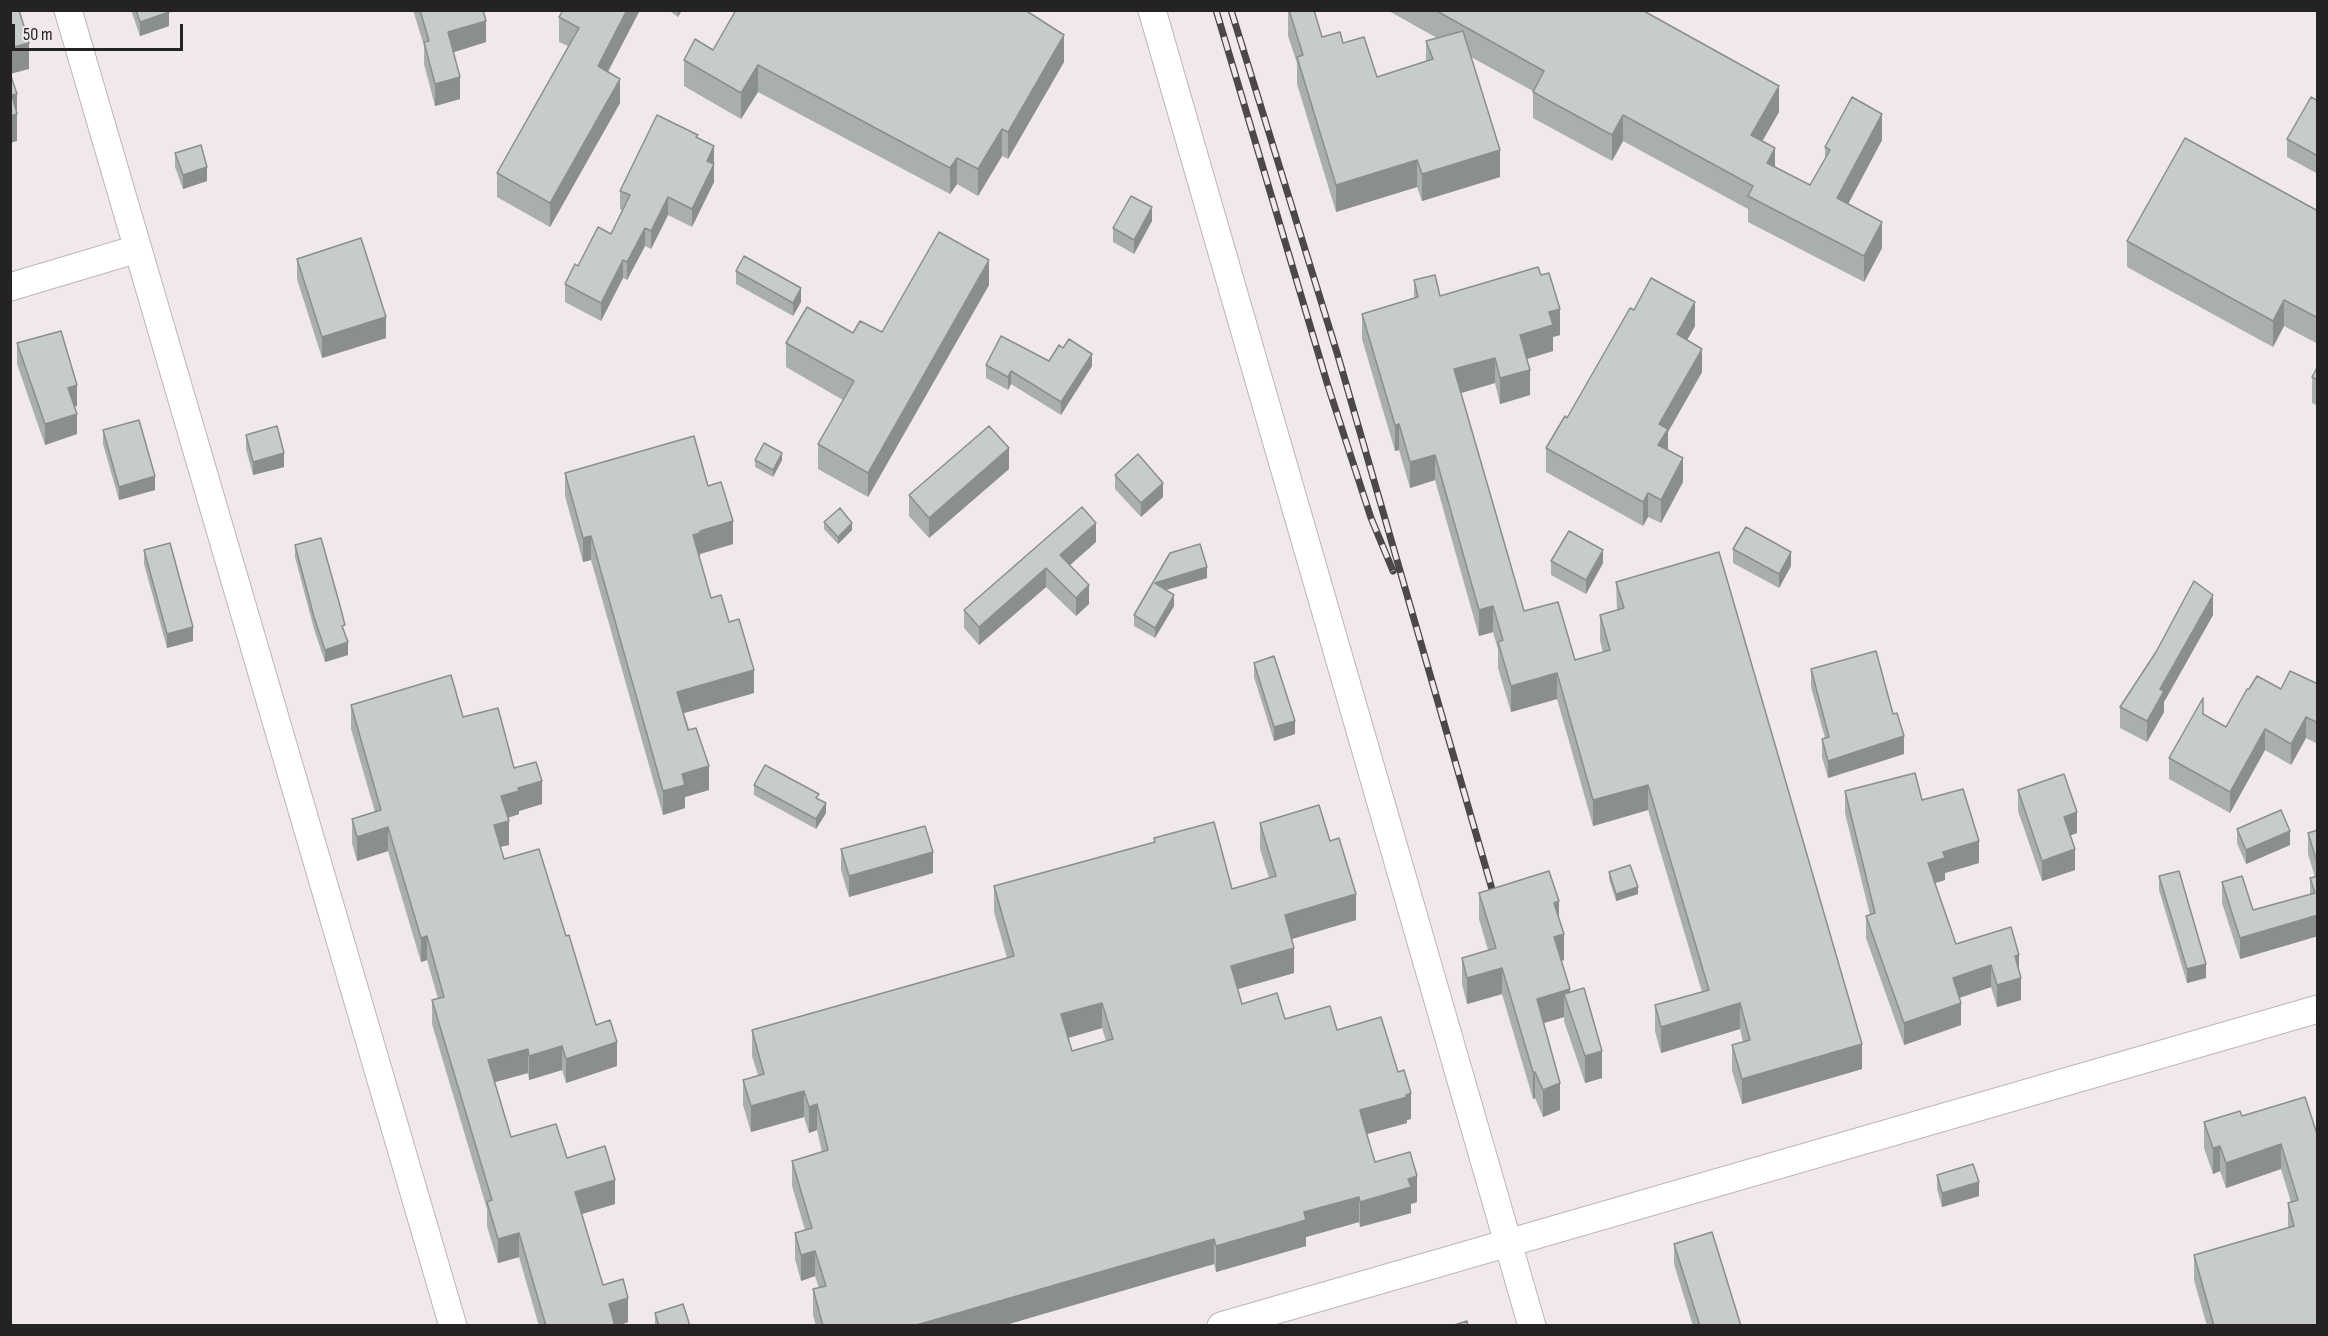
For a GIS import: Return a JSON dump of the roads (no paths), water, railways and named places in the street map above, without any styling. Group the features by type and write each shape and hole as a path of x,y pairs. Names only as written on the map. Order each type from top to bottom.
{"lane":[{"path":"68,10 453,1326"},
{"path":"1152,10 1532,1326"},
{"path":"10,287 137,249"},
{"path":"1221,1326 2318,1009"}],"railway":[{"path":"1216,10 1328,386 1371,518 1393,571"},
{"path":"1231,10 1338,356 1496,903"}]}
